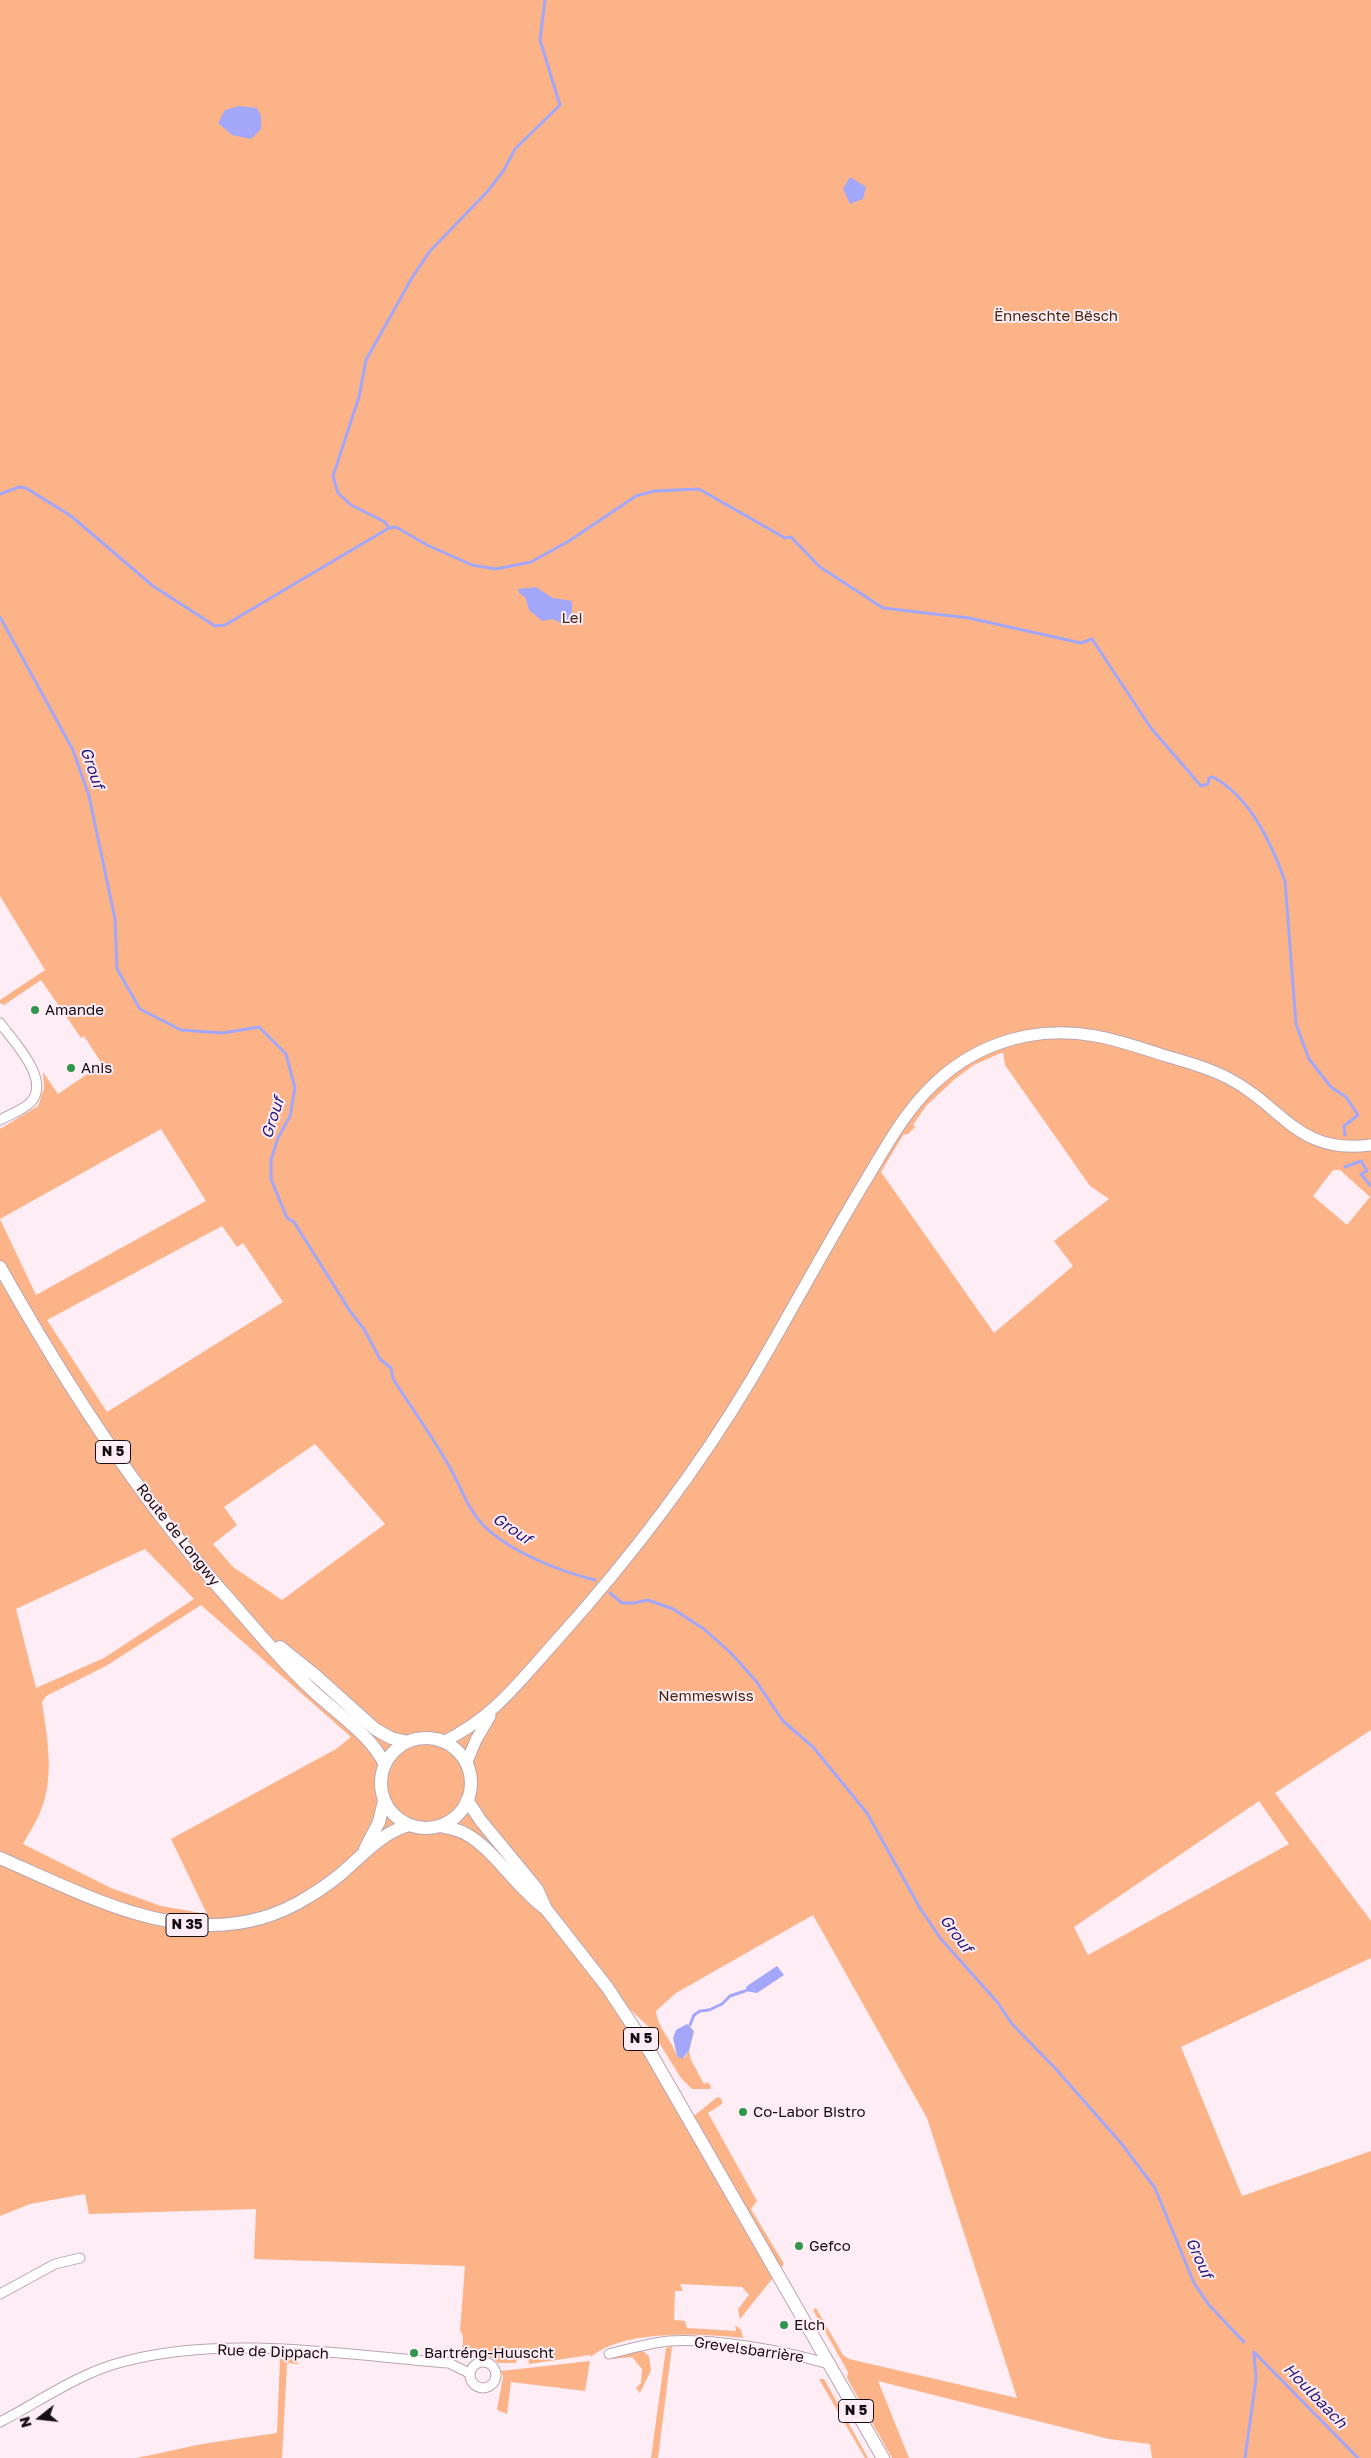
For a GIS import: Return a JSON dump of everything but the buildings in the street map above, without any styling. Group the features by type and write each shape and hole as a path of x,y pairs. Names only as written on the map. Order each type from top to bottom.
{"main road":[{"path":"466,1764 476,1740 492,1712 591,1602 663,1512 749,1383 823,1251 902,1123 933,1085 968,1057 989,1047 1027,1036 1060,1032 1101,1036 1229,1078 1307,1137 1339,1147 1371,1145"},
{"name":"Route de Longwy","path":"0,1267 61,1373 104,1440 166,1522 249,1621 308,1686 374,1746 385,1765"},
{"name":"Route de Longwy","path":"249,1621 316,1676 375,1729 391,1738 408,1742"},
{"path":"440,1826 456,1816 467,1800 470,1788 466,1764 460,1755 443,1742 465,1731 492,1712"},
{"name":"N 5","path":"408,1742 426,1739 443,1742"},
{"path":"408,1742 398,1748 385,1765 381,1789 384,1801 394,1815 409,1825"},
{"name":"N 5","path":"467,1800 480,1821 537,1889 546,1909 607,1987 650,2052 883,2458"},
{"name":"N 35","path":"364,1852 379,1822 384,1801"},
{"name":"N 5","path":"409,1825 419,1828 440,1826 464,1832 476,1840 529,1898 546,1909"},
{"name":"N 35","path":"0,1858 106,1904 150,1918 185,1925 217,1926 249,1921 276,1913 301,1901 342,1873 364,1852 388,1834 409,1825"}],"street":[{"path":"0,1023 34,1071 37,1081 36,1092 31,1102 0,1120"},
{"path":"0,2294 55,2264 80,2258"},
{"name":"Grevelsbarrière","path":"609,2354 658,2342 713,2342 809,2358 830,2364"},
{"name":"Rue de Dippach","path":"0,2422 102,2369 129,2360 168,2354 231,2348 283,2350 450,2363 469,2373"}],"green space":[{"path":"0,0 1371,0 1371,1730 1275,1793 1371,1921 1371,1958 1181,2047 1242,2196 1371,2151 1371,2458 1152,2458 1150,2444 1109,2439 878,2381 909,2458 892,2458 847,2378 848,2372 813,2310 816,2308 843,2355 849,2359 1017,2398 927,2118 813,1915 676,1993 656,2011 659,2023 677,2056 685,2057 689,2051 691,2060 704,2084 708,2082 711,2087 710,2089 692,2089 681,2078 650,2028 609,1990 690,2119 716,2098 719,2097 722,2100 722,2104 708,2113 757,2201 751,2209 784,2264 740,2319 738,2309 749,2295 742,2287 680,2284 683,2291 675,2291 674,2320 685,2321 687,2328 736,2331 735,2325 741,2330 743,2338 686,2335 643,2338 605,2348 591,2357 590,2355 529,2364 528,2357 517,2358 516,2363 498,2363 486,2356 462,2357 463,2336 460,2330 465,2266 254,2259 256,2209 89,2214 85,2194 30,2204 0,2216 0,1219 0,1129 38,1106 44,1088 43,1072 58,1094 102,1064 84,1036 81,1038 41,980 4,1005 0,1003 0,1000 45,970 0,896","holes":["1003,1052 1005,1065 1090,1186 1109,1199 1054,1241 1073,1266 994,1333 881,1172 903,1135 908,1134 915,1127 913,1125 926,1106 955,1079 974,1065","161,1129 206,1201 36,1295 0,1219","1333,1170 1340,1170 1370,1197 1347,1225 1313,1196","222,1226 237,1247 243,1243 283,1302 107,1412 47,1320","315,1444 385,1524 282,1600 233,1567 213,1544 237,1525 224,1507","145,1549 194,1599 104,1658 36,1688 16,1609","201,1605 351,1737 336,1749 171,1839 207,1914 161,1906 111,1888 23,1844 39,1814 48,1784 49,1756 42,1702 46,1696 106,1666","1259,1801 1289,1844 1088,1955 1074,1927"]},
{"path":"672,2346 658,2458 651,2458 666,2348"},
{"path":"641,2350 649,2356 651,2370 640,2393 636,2388 641,2383 642,2369 632,2357 611,2359"},
{"path":"280,2358 298,2359 298,2364 287,2363 282,2458 137,2458 202,2444 277,2433"},
{"path":"590,2361 585,2391 511,2382 507,2414 497,2410 503,2377 501,2371"},
{"path":"819,2379 824,2379 868,2458 865,2458"}],"water":[{"path":"239,106 257,108 261,116 261,129 251,139 232,135 218,123 225,110"},
{"path":"850,177 866,187 863,199 850,204 843,189"},
{"path":"536,587 553,598 572,601 572,621 566,625 552,619 542,621 529,610 525,597 519,593 518,589"},
{"path":"777,1966 784,1975 757,1993 745,1991 747,1986"},
{"path":"687,2024 694,2031 689,2051 682,2059 677,2056 673,2038 676,2030"}],"waterway":[{"path":"389,528 385,522 351,505 338,493 333,476 359,397 366,360 413,276 430,251 488,191 504,170 515,149 560,105 540,40 545,0"},
{"path":"0,494 19,487 26,488 71,516 153,586 215,626 225,625 389,528 396,527 427,545 472,565 496,569 531,562 569,541 636,496 654,491 699,489 785,538 791,537 820,567 883,608 969,618 1081,643 1092,639 1151,728 1201,786 1208,784 1209,778 1213,777 1226,786 1248,808 1266,836 1285,881 1296,1024 1309,1059 1331,1087 1346,1097 1358,1115 1344,1126 1345,1135"},
{"name":"Grouf","path":"0,617 73,750 89,796 115,919 117,969 140,1009 181,1030 223,1033 259,1027 286,1054 295,1088 290,1116 278,1138 271,1160 271,1179 287,1218 294,1222 350,1311 364,1329 380,1359 391,1368 393,1379 436,1444 477,1518 494,1535 521,1552 551,1566 595,1580"},
{"path":"1345,1167 1361,1161 1367,1171 1361,1174 1371,1186"},
{"name":"Grouf","path":"610,1593 622,1603 648,1600 673,1609 704,1629 731,1653 756,1681 783,1721 813,1747 867,1813 920,1908 941,1939 998,2003 1012,2024 1055,2068 1121,2143 1155,2188 1194,2283 1209,2305 1244,2342"},
{"path":"690,2025 694,2015 700,2011 709,2010 722,2004 730,1996 745,1991"},
{"name":"Houlbaach","path":"1254,2352 1358,2458"},
{"path":"1245,2458 1256,2379 1254,2353"}],"place":[{"name":"Amande","path":"35,1010"},
{"name":"Anis","path":"71,1068"},
{"name":"Co-Labor Bistro","path":"743,2112"},
{"name":"Gefco","path":"799,2246"},
{"name":"Elch","path":"784,2325"},
{"name":"Bartréng-Huuscht","path":"414,2353"}],"park label":[{"name":"Ënneschte Bësch","path":"1056,316"},
{"name":"Lei","path":"572,618"},
{"name":"Nemmeswiss","path":"706,1696"}]}
